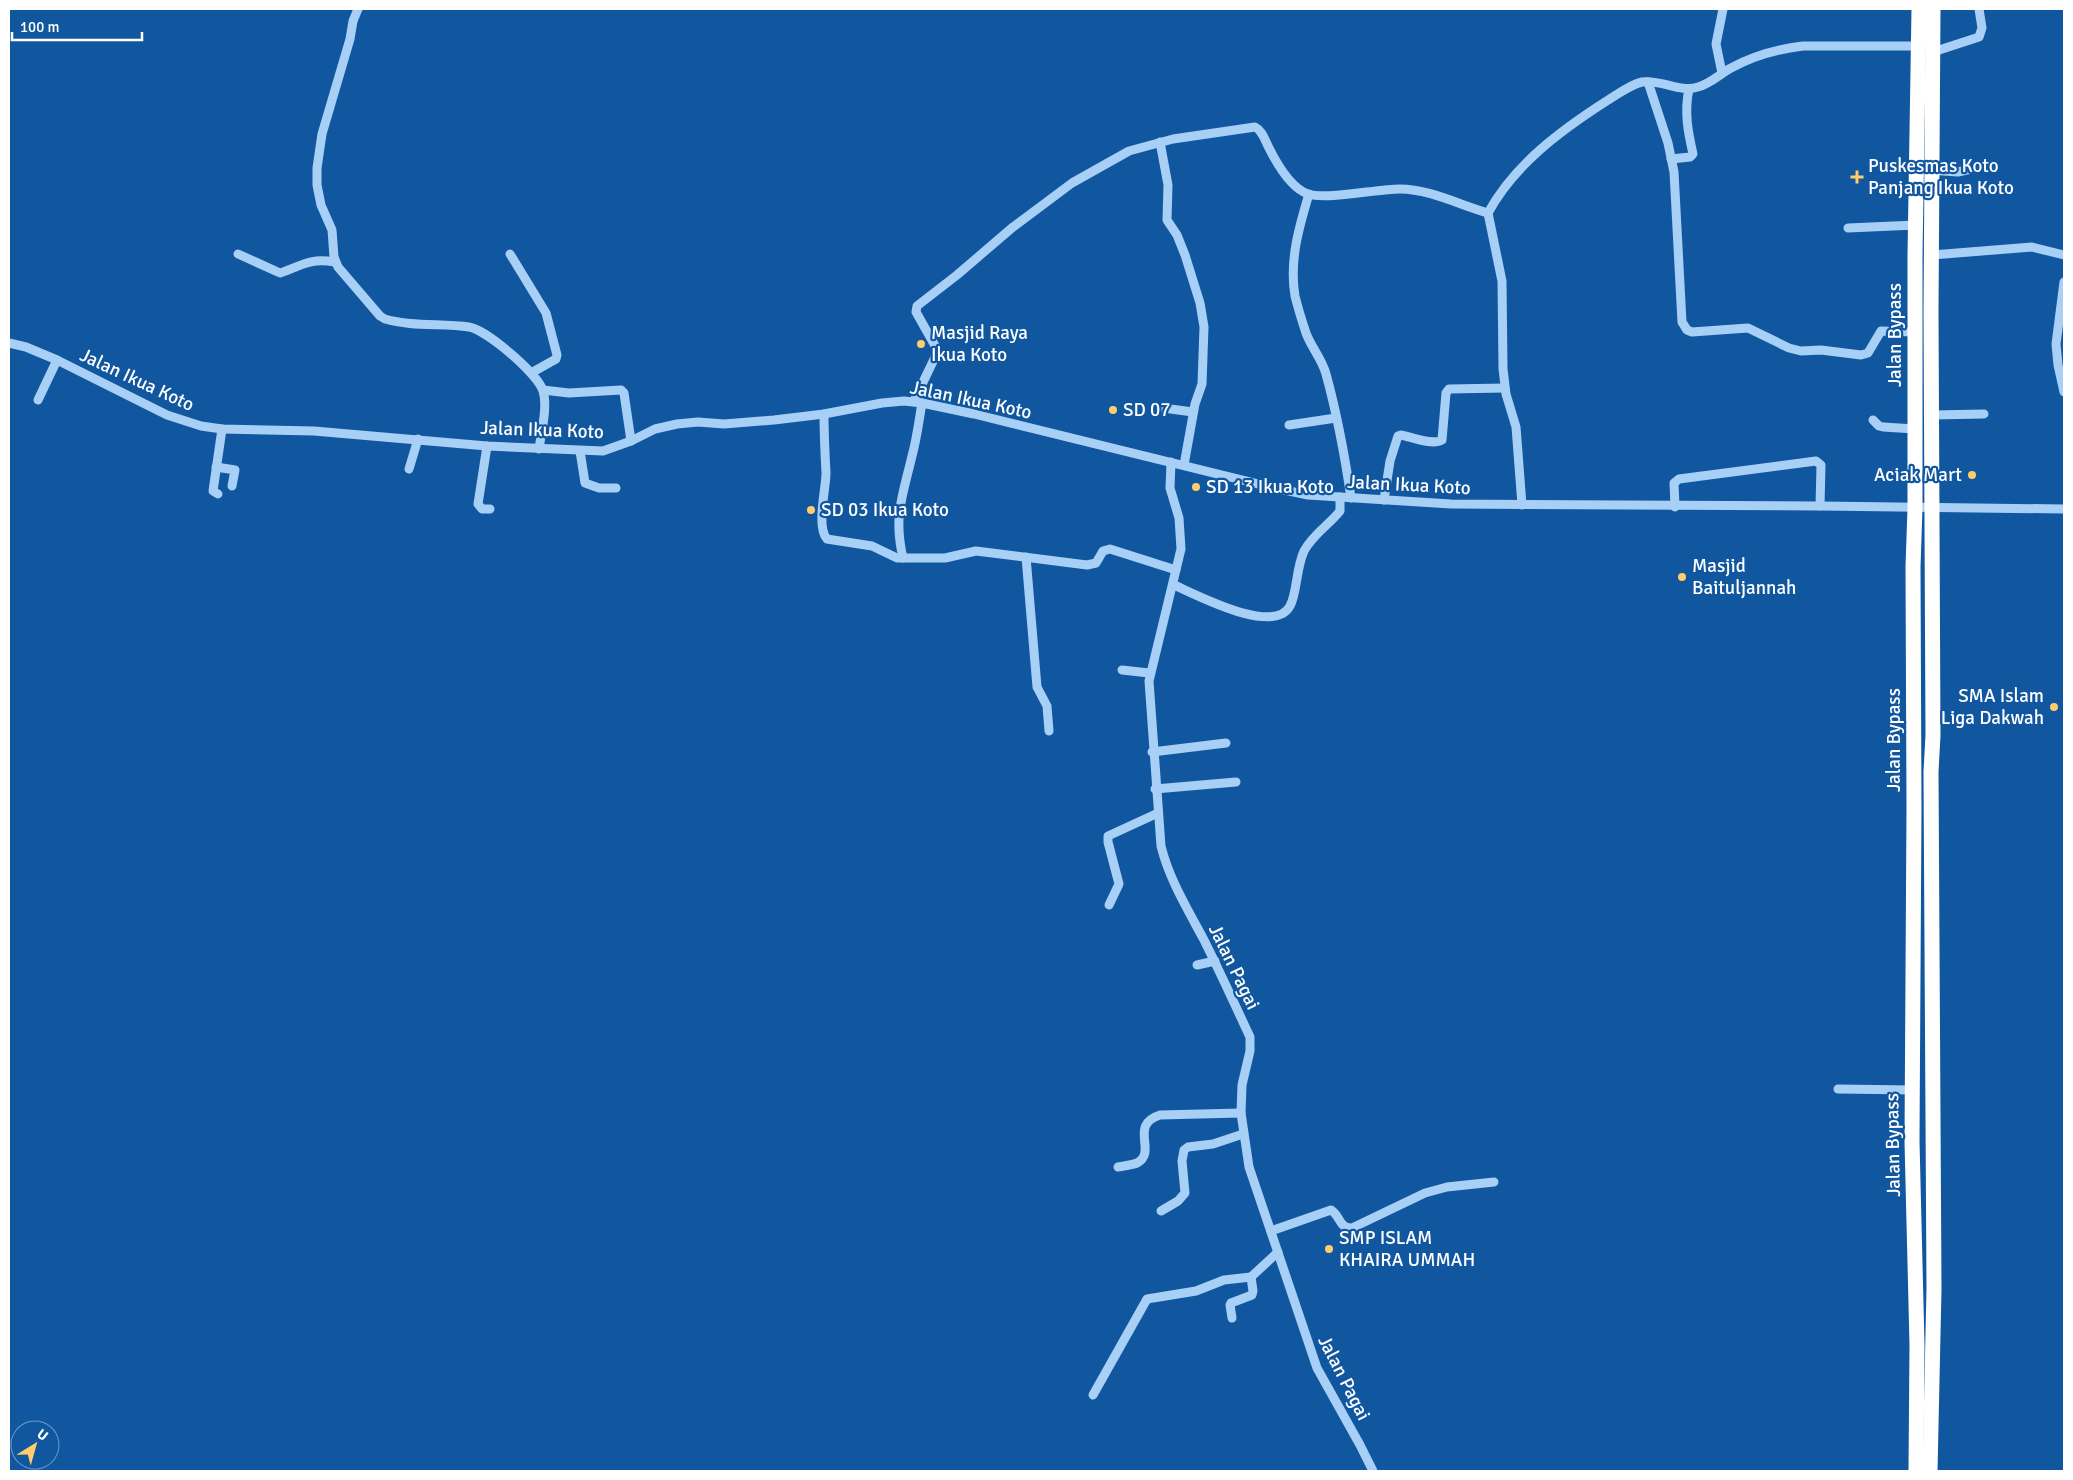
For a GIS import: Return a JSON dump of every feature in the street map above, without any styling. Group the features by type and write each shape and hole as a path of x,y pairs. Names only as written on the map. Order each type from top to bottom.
{"highway":[{"name":"Jalan Bypass","path":"1919,9 1926,49"},
{"name":"Jalan Bypass","path":"1930,1471 1934,1289 1931,772 1933,735 1933,415 1932,255 1925,170 1926,49 1933,9"},
{"name":"Jalan Bypass","path":"1916,1471 1918,1344 1912,1090 1913,567 1916,225 1925,170"},
{"path":"1914,771 1931,772"}],"street":[{"path":"358,9 322,134 317,168 321,205 332,230 335,262 346,279 385,319 458,326 480,331 531,373 543,390 543,416 539,449"},
{"path":"1722,72 1716,44 1723,9"},
{"path":"1522,505 1516,427 1505,388 1503,369 1502,280 1488,213 1504,185 1550,141 1578,119 1634,85 1648,82 1689,89 1705,84 1722,72 1747,60 1786,48 1803,46 1926,49 1979,37 1982,28 1978,9"},
{"path":"1648,82 1668,143 1671,159 1678,227 1677,246 1682,322 1687,330 1692,332 1748,328 1788,348 1801,351 1821,350 1861,355 1868,353 1881,331 1915,332"},
{"path":"1671,159 1690,157 1693,154 1686,117 1689,89"},
{"path":"903,558 898,534 898,519 918,402 938,352 938,347 916,312 916,308 919,303 957,275 1013,227 1072,183 1129,151 1160,142 1255,127 1261,132 1288,177 1308,194 1324,196 1410,190 1488,213"},
{"path":"1160,142 1168,185 1167,220 1181,244 1203,318 1202,384 1193,412 1184,465"},
{"path":"1925,170 1967,172 1977,167 1989,165"},
{"path":"1308,194 1297,241 1294,272 1295,296 1306,333 1325,371 1351,498"},
{"path":"1848,228 1916,225"},
{"path":"1932,255 2032,247 2064,254"},
{"path":"238,254 280,273 300,263 313,260 335,262"},
{"path":"510,254 546,313 558,355 556,359 531,373"},
{"path":"2064,282 2056,344 2064,392"},
{"name":"Jalan Ikua Koto","path":"9,343 26,347 57,360 167,415 201,426 222,430 314,431 487,446 603,451 631,441 655,429 677,424 698,422 734,423 824,414 882,403 918,402 1275,488 1308,495 1340,498 1451,504 2064,509"},
{"path":"38,400 57,360"},
{"path":"1384,500 1390,461 1398,436 1440,442 1442,440 1446,393 1449,389 1505,388"},
{"path":"543,390 569,393 621,390 624,393 631,441"},
{"path":"1163,408 1193,412"},
{"path":"824,414 826,476 822,518 825,537 872,546 892,556 903,558 945,558 976,551 1092,564 1096,563 1103,551 1110,549 1176,570"},
{"path":"1933,415 1984,414"},
{"path":"1289,425 1336,418"},
{"path":"1873,420 1878,426 1915,429"},
{"path":"218,494 213,491 222,430"},
{"path":"409,468 418,439"},
{"path":"487,446 478,504 482,509 490,509"},
{"path":"580,451 585,482 592,487 616,488"},
{"path":"1674,506 1674,484 1679,479 1816,461 1821,465 1820,506"},
{"name":"Jalan Pagai","path":"1171,462 1170,488 1181,535 1181,549 1174,585 1149,674 1152,752 1159,831 1164,859 1215,961 1250,1037 1250,1051 1242,1085 1241,1113 1248,1166 1317,1368 1373,1471"},
{"path":"216,468 234,470 232,486"},
{"path":"1174,585 1245,614 1270,618 1280,616 1292,604 1297,571 1304,551 1316,534 1340,511 1340,498"},
{"path":"1026,557 1037,687 1047,706 1049,731"},
{"path":"1122,670 1149,674"},
{"path":"1152,752 1226,743"},
{"path":"1155,789 1236,782"},
{"path":"1109,904 1119,888 1119,884 1108,836 1158,812"},
{"path":"1197,965 1215,961"},
{"path":"1838,1089 1912,1090"},
{"path":"1118,1167 1137,1163 1142,1159 1146,1149 1143,1129 1148,1121 1160,1114 1241,1113"},
{"path":"1161,1211 1178,1201 1185,1193 1182,1161 1184,1150 1213,1144 1243,1134"},
{"path":"1271,1231 1331,1210 1344,1227 1352,1228 1425,1193 1447,1187 1494,1182"},
{"path":"1093,1395 1147,1299 1196,1291 1224,1280 1250,1277 1278,1252"},
{"path":"1232,1318 1230,1305 1253,1293 1250,1277"}],"place":[{"name":"Puskesmas Koto Panjang Ikua Koto","path":"1857,177"},
{"name":"Masjid Raya Ikua Koto","path":"921,344"},
{"name":"SD 07","path":"1113,410"},
{"name":"Aciak Mart","path":"1972,475"},
{"name":"SD 13 Ikua Koto","path":"1196,487"},
{"name":"SD 03 Ikua Koto","path":"811,510"},
{"name":"Masjid Baituljannah","path":"1682,577"},
{"name":"SMA Islam Liga Dakwah","path":"2054,707"},
{"name":"SMP ISLAM KHAIRA UMMAH","path":"1329,1249"}]}
